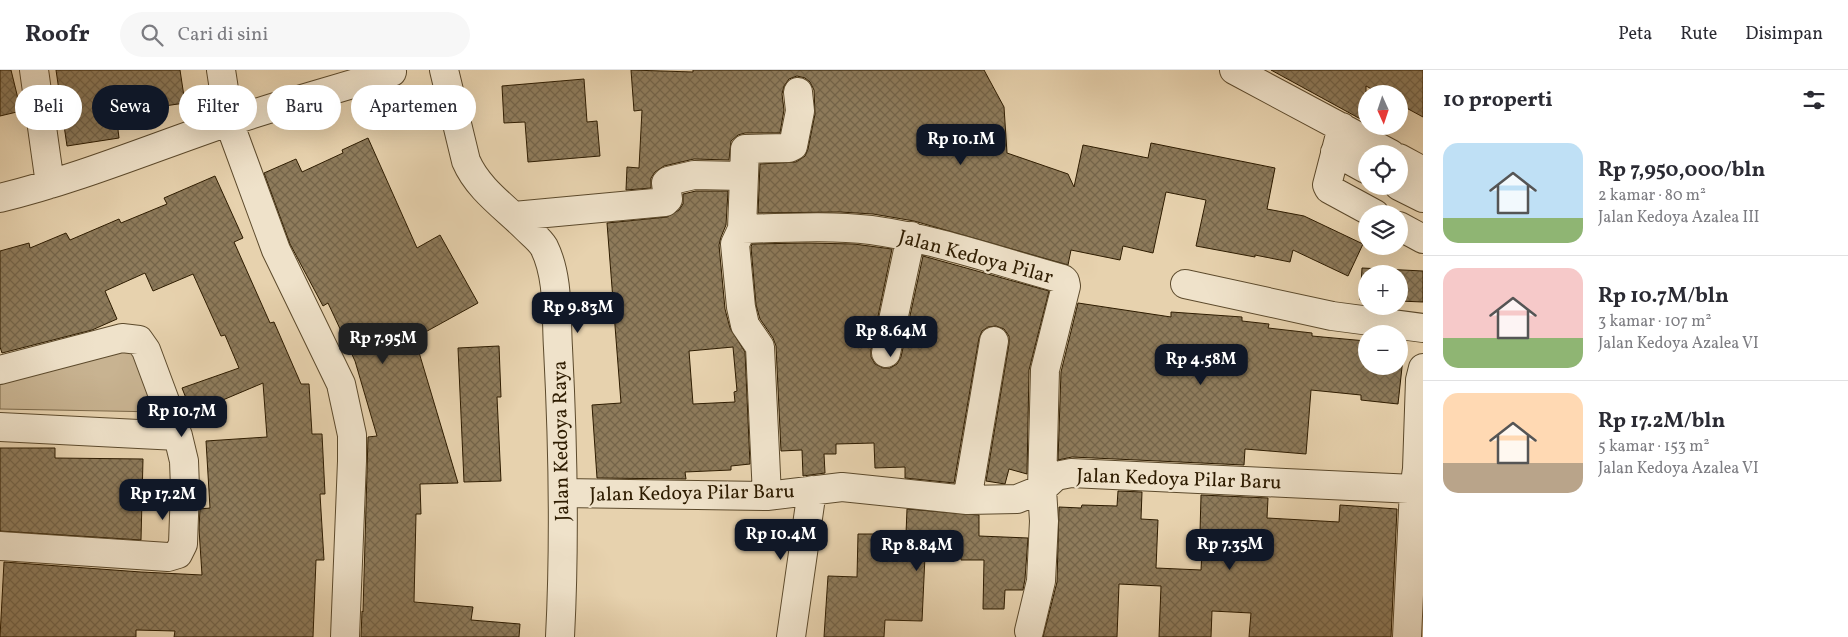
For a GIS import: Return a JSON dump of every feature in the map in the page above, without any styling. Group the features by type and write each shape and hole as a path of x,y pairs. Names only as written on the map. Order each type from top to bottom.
{"street":[{"path":"34,70 50,184"},
{"path":"221,70 223,85"},
{"name":"Jalan Kedoya Raya","path":"444,70 466,161 471,173 481,186 543,246 551,264 554,284 563,493 560,637"},
{"path":"1234,70 1338,140 1358,161"},
{"path":"257,113 392,72"},
{"path":"767,496 760,347 744,325 740,307 735,244 742,229 745,149 789,148 793,146 800,111 798,92"},
{"path":"0,198 50,184 206,130"},
{"path":"232,130 276,250 331,361 341,384 347,406 352,435 352,461 345,637"},
{"path":"1338,140 1358,145"},
{"path":"1338,140 1327,181 1329,189 1358,205"},
{"path":"1408,163 1423,171"},
{"path":"514,216 665,202 668,199 666,183 668,181 694,175 744,176"},
{"path":"1408,190 1423,198"},
{"name":"Jalan Kedoya Pilar","path":"742,229 811,228 869,230 911,236 1065,281 1066,286 1045,370 1042,488 1044,521 1041,581 1029,631"},
{"path":"1408,231 1423,239"},
{"path":"886,354 911,236"},
{"path":"1185,284 1332,316 1423,328"},
{"path":"0,370 122,338 139,340 146,350 178,436 184,461 186,488 183,544 178,554 168,557 0,546"},
{"path":"967,500 994,341"},
{"path":"1407,637 1420,380 1423,368"},
{"path":"0,427 178,436"},
{"name":"Jalan Kedoya Pilar Baru","path":"563,493 767,496 842,487 967,500 1017,499 1042,488 1056,476 1071,473 1415,479"},
{"path":"792,637 812,490"}],"shaded area":[{"path":"126,329 160,412 0,409 0,371"}],"building":[{"path":"0,70 11,70 15,86 15,112 0,116"},
{"path":"56,70 180,70 182,85 179,85 179,104 169,105 169,85 92,85 92,130 118,130 119,138 67,146 65,130 82,130 82,85 58,85"},
{"path":"631,70 693,72 693,70 984,70 1004,107 1007,153 1068,174 1074,187 1083,145 1148,158 1151,143 1275,168 1267,209 1304,216 1358,242 1358,255 1348,276 1293,250 1290,262 1196,246 1206,200 1166,192 1153,253 1123,246 1120,260 1071,250 1068,265 914,221 873,214 840,212 758,213 760,164 796,162 805,156 808,149 815,114 814,90 810,82 805,78 797,76 789,79 784,86 782,94 784,110 780,133 745,133 738,135 731,141 729,160 694,159 664,166 655,172 651,178 651,188 626,190 627,167 639,168 642,110 634,111"},
{"path":"1271,70 1423,70 1423,117 1408,109 1408,85 1358,85 1358,118"},
{"path":"584,79 587,122 597,121 600,156 528,162 525,122 504,123 502,86"},
{"path":"368,138 417,248 440,235 478,303 391,351 418,349 458,483 420,484 421,514 416,514 414,602 473,607 471,620 520,624 519,637 361,637 368,437 377,436 355,361 328,303 323,306 290,244 264,173 296,159 302,172 343,153 342,150"},
{"path":"215,176 243,238 234,242 270,323 274,322 301,384 309,384 312,434 322,434 325,494 320,494 324,560 316,560 313,637 174,637 175,631 136,630 136,637 0,637 4,562 202,575 199,529 200,509 210,508 206,441 267,437 263,383 218,402 220,406 193,416 182,388 239,368 225,335 221,336 193,274 153,291 145,273 105,291 117,319 92,330 2,353 0,347 0,251 29,243 30,248 66,233 70,240 119,219 121,223 167,204 164,198"},
{"path":"696,191 728,191 726,225 719,245 725,309 730,328 745,352 750,464 731,466 731,470 685,472 686,479 597,478 592,405 621,403 607,223 667,217 679,210 683,204 683,194","holes":["733,347 737,391 734,392 735,402 693,404 689,351"]},
{"path":"752,244 854,244 892,249 871,350 871,357 875,364 883,368 890,368 897,364 901,357 923,256 1049,291 1029,370 1027,474 1009,469 1005,484 986,481 1009,344 1009,336 1004,329 996,326 988,327 982,331 979,338 954,483 905,478 905,467 875,468 874,443 836,444 836,454 824,454 825,473 803,476 802,450 781,451 776,346 760,319 756,305 751,247"},
{"path":"1408,270 1423,271 1423,302 1408,301"},
{"path":"1078,303 1171,317 1171,312 1242,317 1242,321 1269,324 1268,328 1312,333 1312,336 1358,340 1358,375 1401,375 1398,404 1361,400 1361,395 1311,390 1306,454 1245,449 1244,465 1072,457 1058,460 1061,372"},
{"path":"499,346 501,397 497,397 501,481 464,482 458,348"},
{"path":"0,448 55,448 55,458 143,459 141,540 0,531"},
{"path":"1118,491 1142,492 1141,519 1158,520 1156,568 1201,570 1203,533 1200,533 1201,495 1268,498 1267,518 1339,522 1340,505 1397,509 1391,637 1249,637 1251,613 1212,611 1211,637 1159,637 1161,586 1119,584 1117,637 1043,637 1057,582 1059,507 1081,508 1082,505 1117,506"},
{"path":"907,509 979,515 979,536 1028,538 1023,590 1005,590 1004,609 983,609 984,560 961,560 961,556 925,556 922,621 885,620 884,637 824,637 828,576 857,577 858,534 906,534"}]}
